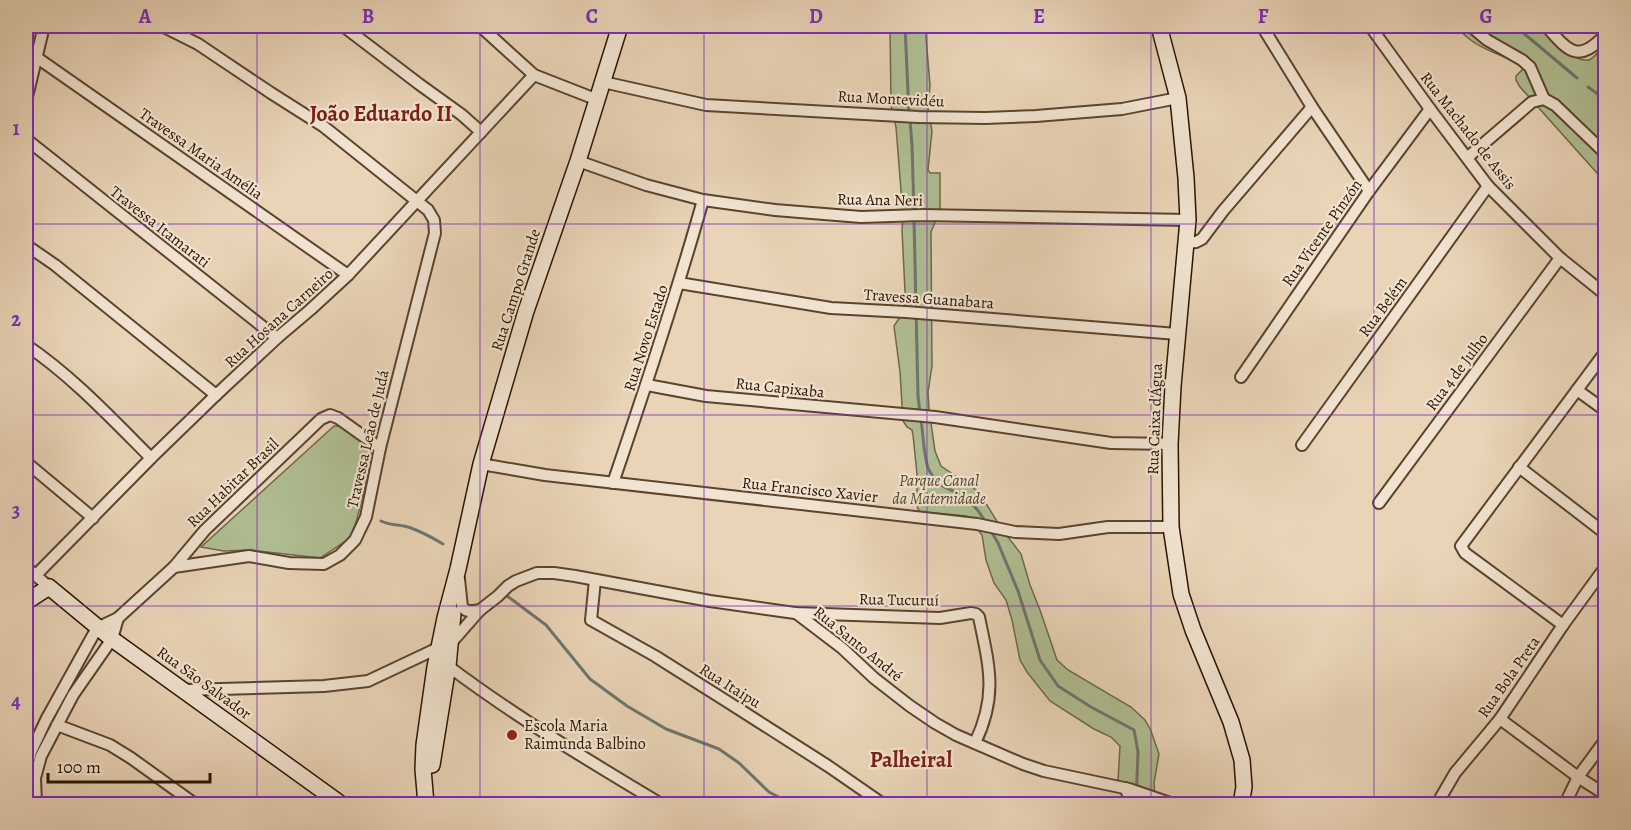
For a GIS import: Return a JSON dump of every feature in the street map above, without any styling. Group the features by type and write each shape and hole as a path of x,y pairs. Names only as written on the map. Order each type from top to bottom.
{"street":[{"path":"26,100 44,26"},
{"name":"Travessa Leão de Judá","path":"162,26 198,44 323,126 428,210 435,220 435,233 380,448 366,517 355,540 340,555 324,564 289,563 249,556 174,567"},
{"path":"343,26 462,115 480,132"},
{"path":"480,26 534,75 598,100"},
{"name":"Rua Campo Grande","path":"426,804 423,769 424,745 481,464 526,311 578,161 620,26"},
{"name":"Rua Caixa d'Água","path":"1159,26 1178,98 1188,220 1177,334 1170,444 1171,527 1181,594 1192,630 1231,722 1242,760 1244,787 1241,804"},
{"path":"1262,26 1312,107 1369,191"},
{"name":"Rua Machado de Assis","path":"1370,26 1488,186 1560,258 1605,295"},
{"path":"1546,26 1564,45 1580,52 1587,51 1605,34"},
{"path":"1474,30 1530,67 1544,99 1555,105 1605,154"},
{"name":"Travessa Maria Amélia","path":"36,57 348,275"},
{"name":"Rua Hosana Carneiro","path":"36,575 216,395 348,275 534,75"},
{"name":"Rua Montevidéu","path":"603,82 706,105 918,117 1036,116 1122,109 1178,98"},
{"path":"1468,157 1532,102 1544,99"},
{"path":"1187,243 1202,239 1312,107"},
{"name":"Rua Vicente Pinzón","path":"1241,377 1369,191 1430,110"},
{"name":"Travessa Itamarati","path":"26,139 277,338"},
{"name":"Rua Ana Neri","path":"578,161 646,185 703,200 775,210 861,217 922,215 1188,220"},
{"name":"Rua Belém","path":"1302,445 1488,186"},
{"name":"Rua Novo Estado","path":"612,483 647,385 703,200"},
{"path":"26,245 55,265 216,395"},
{"name":"Rua 4 de Julho","path":"1378,502 1560,258"},
{"name":"Travessa Guanabara","path":"679,283 831,308 1177,334"},
{"path":"26,345 43,357 105,412 151,458"},
{"path":"1563,625 1465,553 1461,546 1605,351"},
{"name":"Rua Capixaba","path":"647,385 706,396 930,417 1111,443 1170,444"},
{"path":"1577,390 1605,411"},
{"name":"Rua Habitar Brasil","path":"97,628 118,618 174,567 205,530 321,418 330,416 338,418 380,448"},
{"path":"26,462 93,518"},
{"name":"Rua Francisco Xavier","path":"481,464 545,475 980,525 1016,532 1059,534 1108,527 1171,527"},
{"path":"1519,467 1605,534"},
{"name":"Rua Bola Preta","path":"1438,804 1455,773 1500,719 1605,566"},
{"path":"26,567 49,587 26,602"},
{"path":"458,569 462,606 472,612 480,610"},
{"name":"Rua Santo André","path":"184,690 333,686 368,681 444,646 508,586 537,573 554,573 710,601 795,613 842,648 874,678 935,723 1023,764 1044,771 1127,789 1173,804"},
{"name":"Rua Itaipu","path":"596,580 591,620 655,656 828,766 883,804"},
{"name":"Rua São Salvador","path":"49,587 97,628 341,804"},
{"name":"Rua Tucuruí","path":"795,613 940,618 964,613 976,614 979,617 989,670 990,692 986,719 975,743"},
{"path":"36,804 35,778 41,756 73,695 112,639 118,618"},
{"path":"26,774 31,752 46,720 97,628"},
{"name":"Rua Campo Grande","path":"435,804 432,763 448,666 444,646"},
{"path":"448,666 594,764 661,804"},
{"path":"1500,719 1605,795"},
{"path":"57,725 110,745 195,804"},
{"path":"1565,804 1578,777 1605,739"},
{"path":"1127,789 1130,804"}],"green space":[{"name":"Parque Canal da Maternidade","path":"890,26 927,26 930,85 928,108 932,131 928,170 930,173 940,173 940,210 931,232 932,366 928,392 935,451 941,466 979,492 1001,528 1021,554 1057,660 1068,670 1131,707 1145,720 1159,754 1154,783 1155,797 1160,804 1125,804 1118,781 1120,746 1111,737 1050,701 1027,672 1020,660 1006,600 994,583 986,560 982,535 966,516 919,511 917,506 913,435 912,430 903,421 894,326 906,312 903,216 896,127 891,106"},
{"path":"1453,26 1539,26 1564,49 1585,60 1591,59 1605,44 1605,182 1520,87 1516,76 1523,66 1472,41"},
{"path":"334,426 340,426 371,449 372,459 350,538 320,558 250,550 224,551 201,547"}],"waterway":[{"path":"905,26 909,114"},
{"path":"1515,26 1577,78"},
{"path":"1588,87 1606,100"},
{"path":"910,120 914,212"},
{"path":"914,219 920,413"},
{"path":"921,420 926,460 933,477 937,482 968,500 986,523"},
{"path":"381,521 411,528 443,544"},
{"path":"991,531 1018,591 1040,660 1058,686 1134,730 1138,752 1136,804"},
{"path":"507,596 546,625 590,679 627,706 666,729 719,749 739,763 769,792 792,804"}],"place":[{"name":"Escola Maria Raimunda Balbino","path":"512,735"}],"district":[{"name":"João Eduardo II","path":"381,114"},
{"name":"Palheiral","path":"911,760"}]}
